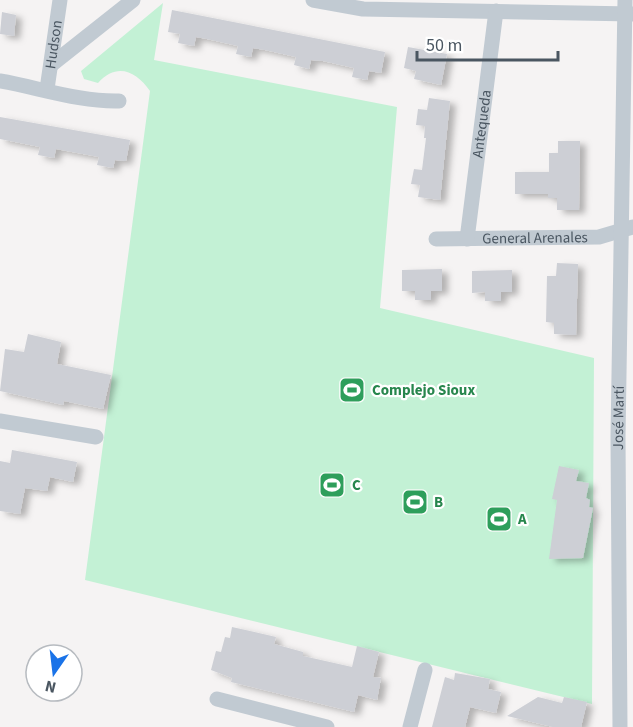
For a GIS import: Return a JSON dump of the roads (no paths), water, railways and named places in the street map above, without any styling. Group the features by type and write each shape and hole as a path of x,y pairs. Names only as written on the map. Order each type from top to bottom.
{"street":[{"name":"Hudson","path":"47,89 60,0"},
{"path":"51,65 134,0"},
{"path":"313,0 363,9 445,5 496,11 628,9"},
{"name":"José Martí","path":"620,727 626,646 628,9"},
{"name":"Antequeda","path":"466,239 496,11"},
{"path":"0,81 47,89 73,97 119,101"},
{"name":"General Arenales","path":"436,239 599,237 627,229"},
{"path":"0,422 96,437"},
{"path":"410,727 424,670"},
{"path":"217,699 327,727"}],"place":[{"name":"Complejo Sioux","path":"352,390"},
{"name":"C","path":"332,485"},
{"name":"B","path":"415,502"},
{"name":"A","path":"499,519"}]}
